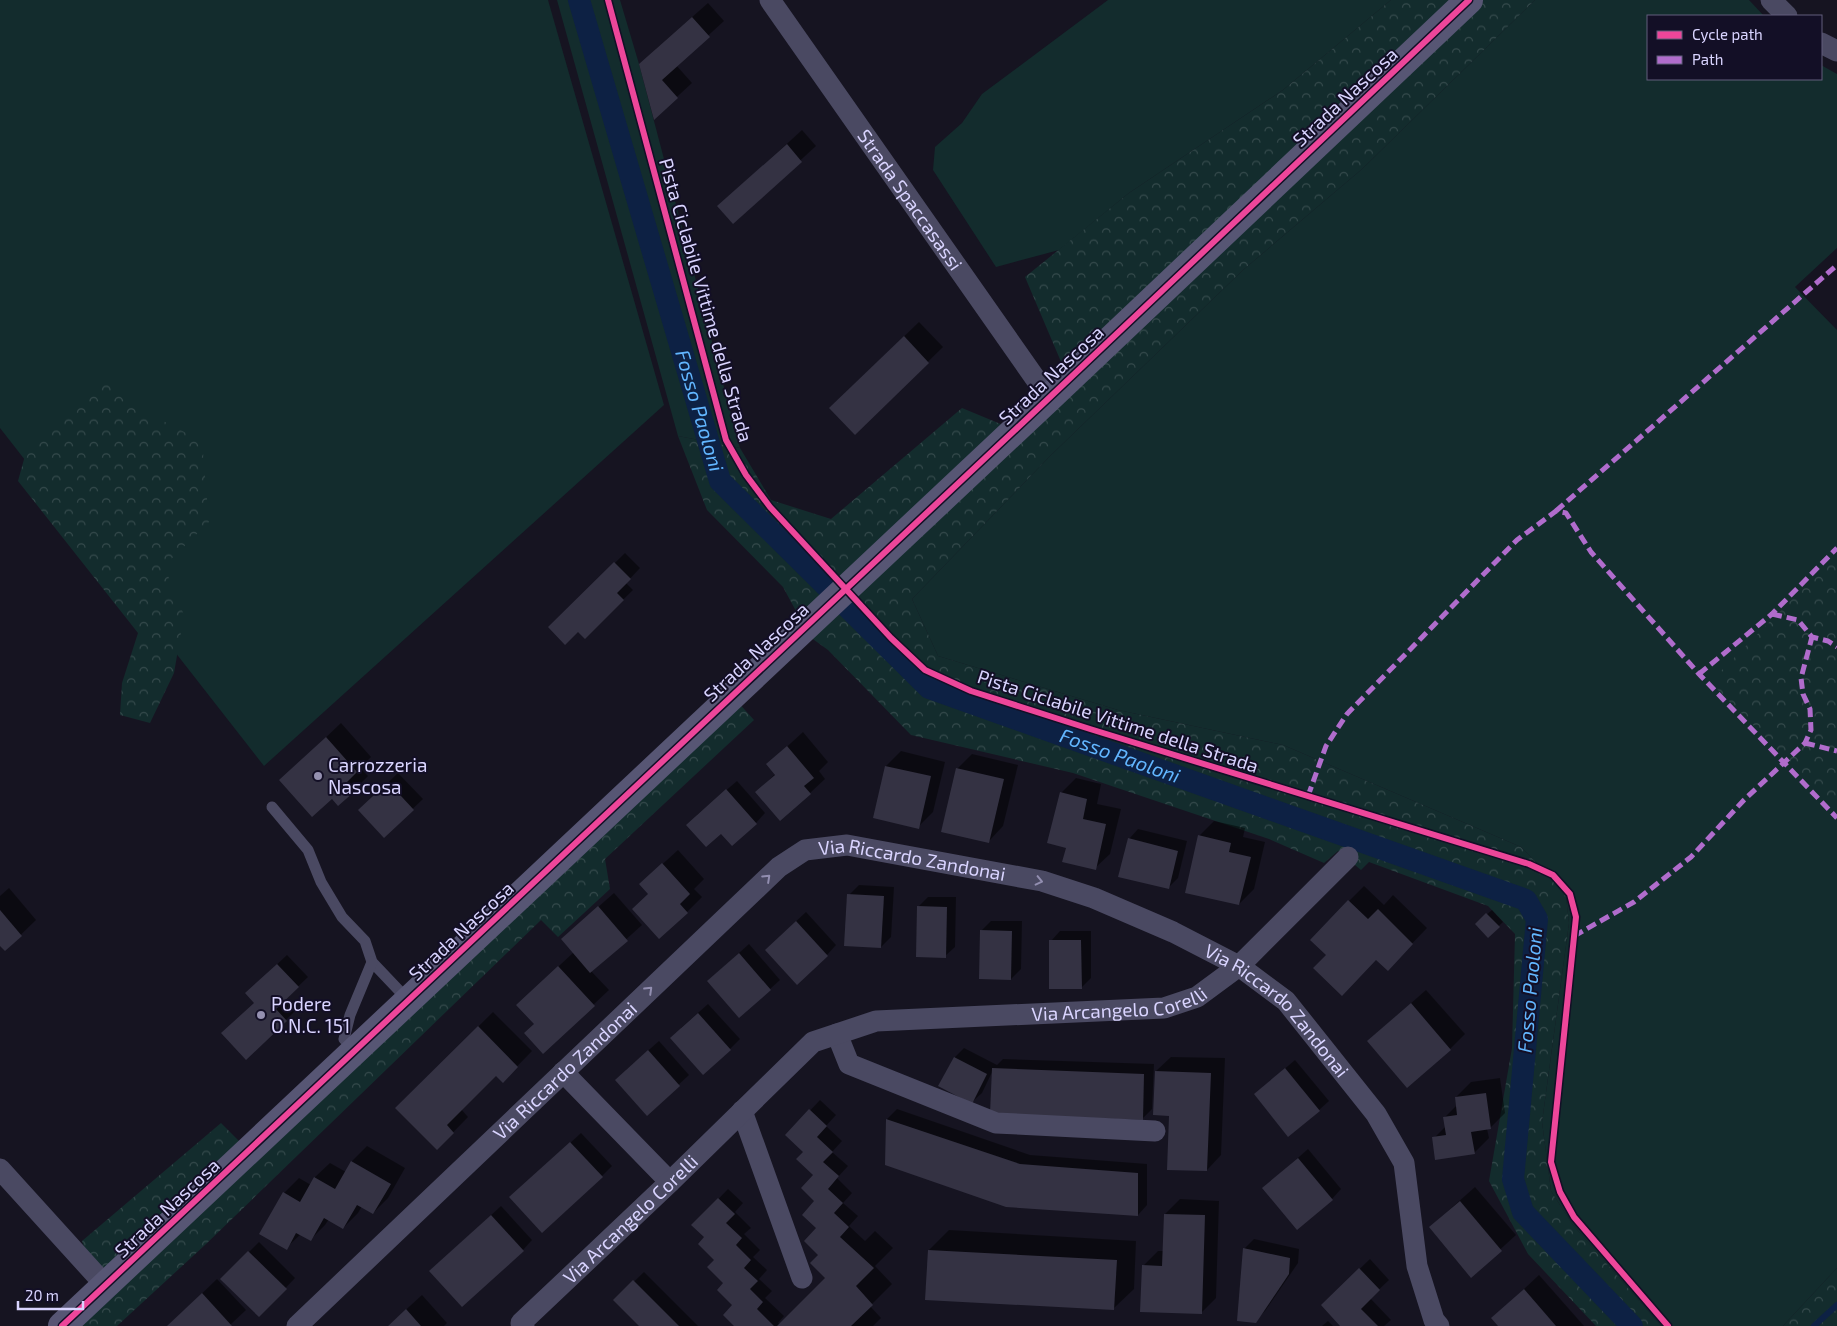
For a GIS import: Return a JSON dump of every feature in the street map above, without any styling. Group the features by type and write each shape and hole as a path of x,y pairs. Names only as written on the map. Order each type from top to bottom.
{"street":[{"name":"Strada Spaccasassi","path":"770,0 1049,398"},
{"name":"Strada Nascosa","path":"62,1326 1049,398 1469,0"},
{"path":"1771,0 1787,15"},
{"path":"1822,44 1837,51"},
{"name":"Via Riccardo Zandonai","path":"297,1326 779,867 805,850 847,845 1042,882 1094,898 1173,932 1238,966 1286,1001 1376,1114 1404,1163 1418,1266 1434,1320 1439,1326"},
{"name":"Via Arcangelo Corelli","path":"519,1325 670,1182 813,1042 876,1021 1164,1008 1197,996 1238,966 1348,857"},
{"path":"837,1034 849,1064 996,1123 1155,1131"},
{"path":"563,1072 670,1182"},
{"path":"742,1112 802,1278"},
{"path":"0,1169 106,1286"}],"lane":[{"path":"272,807 308,850 321,882 342,917 365,941 372,962 408,1001"},
{"path":"355,1051 344,1039 350,1015 372,962"}],"green space":[{"path":"0,0 548,0 664,405 264,766 0,428"},
{"path":"557,0 620,0 639,64 740,448 678,436"},
{"path":"1108,0 1391,0 1283,90 1129,193 1059,250 996,267 933,170 935,147 962,123 982,94"},
{"path":"1391,0 1535,0 1362,169 1243,270 1050,456 912,599 938,656 1118,710 1283,745 1521,847 1566,897 1569,923 1542,1122 1551,1191 1572,1224 1661,1326 1596,1326 1528,1254 1489,1181 1512,1048 1515,934 1488,906 1369,862 1361,870 1338,851 1324,863 1269,839 1073,773 911,735 828,650 810,637 783,587 707,510 678,436 740,448 771,500 831,519 962,408 1027,435 1073,390 1025,277 1129,193 1283,90"},
{"path":"1535,0 1749,0 1763,15 1647,15 1647,80 1822,80 1822,66 1837,74 1837,248 1795,287 1837,330 1837,1268 1783,1326 1661,1326 1572,1224 1551,1191 1542,1122 1569,923 1566,898 1549,876 1521,847 1283,745 1118,710 938,656 912,599 1050,456 1243,270 1362,169"},
{"path":"106,382 163,421 202,441 209,522 164,566 184,615 174,673 150,723 120,715 122,683 138,633 18,481 26,452"},
{"path":"1830,561 1837,568 1837,809 1710,682"},
{"path":"736,700 754,720 605,859 610,889 558,937 541,920 205,1245 117,1326 76,1326 101,1302 82,1241 221,1123 253,1155"},
{"path":"1837,1268 1837,1326 1783,1326"}],"building":[{"path":"692,17 710,37 662,80 678,98 654,120 639,64"},
{"path":"787,144 802,162 733,224 717,206"},
{"path":"904,336 929,363 855,435 829,408"},
{"path":"614,562 631,579 617,593 624,600 585,639 578,632 565,645 548,627"},
{"name":"Carrozzeria Nascosa","path":"326,737 357,772 346,783 354,792 338,806 332,799 312,817 279,780"},
{"path":"787,746 814,778 804,786 811,794 780,821 755,792 775,775 766,764"},
{"path":"885,766 931,776 919,829 873,818"},
{"path":"956,768 1004,779 989,843 941,832"},
{"path":"388,782 414,810 384,838 358,810"},
{"path":"726,789 757,824 732,846 721,834 706,847 686,825"},
{"path":"1060,792 1087,799 1083,819 1106,824 1096,870 1062,862 1066,848 1047,843"},
{"path":"1198,835 1231,843 1229,852 1251,857 1239,905 1185,893"},
{"path":"1128,838 1178,851 1169,889 1118,877"},
{"path":"662,863 690,894 680,904 688,913 659,939 632,909 648,894 639,884"},
{"path":"847,894 884,896 881,948 844,946"},
{"path":"1348,900 1368,919 1378,909 1413,944 1388,971 1376,960 1342,996 1313,968 1326,955 1310,940"},
{"path":"598,906 628,941 590,973 561,939"},
{"path":"917,906 947,907 946,958 916,957"},
{"path":"0,910 22,936 5,951 0,946"},
{"path":"1486,913 1500,927 1488,938 1475,924"},
{"path":"796,921 828,956 797,985 765,950"},
{"path":"980,930 1012,931 1011,980 979,979"},
{"path":"1049,940 1081,940 1082,989 1049,989"},
{"path":"739,953 771,990 739,1018 707,981"},
{"name":"Podere O.N.C. 151","path":"277,964 299,987 276,1009 287,1021 246,1060 221,1033 254,1003 245,993"},
{"path":"558,966 595,1006 543,1054 524,1033 534,1024 516,1005"},
{"path":"1411,1003 1451,1050 1407,1088 1367,1041"},
{"path":"698,1013 731,1050 703,1075 670,1038"},
{"path":"478,1026 518,1067 503,1083 496,1076 447,1125 454,1133 437,1150 395,1108"},
{"path":"648,1050 680,1086 647,1116 615,1080"},
{"path":"954,1057 987,1074 972,1104 938,1086"},
{"path":"992,1068 1144,1074 1143,1120 990,1114"},
{"path":"1285,1068 1320,1111 1288,1137 1254,1094"},
{"path":"1155,1071 1211,1073 1207,1171 1167,1170 1169,1116 1153,1115"},
{"path":"1486,1093 1491,1129 1471,1132 1475,1154 1435,1160 1432,1137 1446,1135 1443,1117 1457,1115 1455,1097"},
{"path":"809,1109 827,1126 817,1137 833,1152 823,1162 839,1176 828,1189 843,1203 834,1213 849,1227 840,1237 874,1268 856,1286 873,1305 851,1326 777,1326 825,1278 810,1263 818,1255 804,1241 816,1228 802,1215 814,1201 801,1188 813,1175 796,1159 803,1152 785,1135"},
{"path":"886,1119 1020,1164 1138,1173 1138,1216 1006,1207 885,1165"},
{"path":"570,1142 603,1177 542,1233 509,1197"},
{"path":"1298,1158 1333,1200 1297,1230 1262,1188"},
{"path":"351,1161 391,1184 373,1214 357,1205 343,1229 324,1218 311,1241 296,1233 287,1250 259,1234 283,1192 300,1202 314,1177 335,1189"},
{"path":"718,1198 735,1214 726,1223 742,1238 736,1245 751,1260 744,1268 758,1281 750,1289 763,1302 757,1309 774,1326 734,1326 723,1315 732,1305 717,1290 723,1283 707,1267 714,1260 698,1244 704,1237 691,1225"},
{"path":"1460,1201 1502,1251 1471,1278 1429,1227"},
{"path":"1164,1214 1205,1215 1202,1314 1140,1312 1142,1265 1162,1266"},
{"path":"491,1215 524,1251 462,1307 429,1271"},
{"path":"1243,1248 1290,1258 1289,1274 1256,1323 1237,1321"},
{"path":"928,1250 1117,1260 1114,1310 925,1300"},
{"path":"248,1251 287,1289 259,1317 220,1279"},
{"path":"1359,1268 1380,1290 1361,1309 1378,1326 1340,1326 1321,1305"},
{"path":"633,1280 679,1326 639,1326 613,1300"},
{"path":"1524,1289 1556,1326 1498,1326 1491,1318"},
{"path":"202,1293 232,1326 167,1326"},
{"path":"406,1309 421,1326 388,1326"}],"waterway":[{"name":"Fosso Paoloni","path":"579,0 720,481 929,688 1526,900 1537,919 1513,1179 1523,1212 1632,1326"},
{"path":"1814,1326 1837,1305"}],"marked path":[{"path":"1556,511 1837,265"},
{"path":"1308,796 1326,746 1347,714 1517,540 1556,511 1566,513 1591,552 1699,674 1837,818"},
{"path":"1699,674 1772,614 1837,548"},
{"path":"1772,614 1798,620 1812,637 1828,641 1837,647"},
{"path":"1574,936 1634,902 1691,857 1744,800 1805,743 1811,730 1810,709 1803,694 1801,678 1812,637"},
{"path":"1805,743 1837,751"}],"cycle path":[{"name":"Pista Ciclabile Vittime della Strada","path":"608,0 726,440 746,475 770,507 891,638 925,670 971,691 1529,864 1553,875 1570,894 1576,917 1551,1162 1560,1192 1574,1217 1668,1326"},
{"path":"62,1326 1049,398 1469,0"}],"place":[{"name":"Carrozzeria Nascosa","path":"318,776"},
{"name":"Podere O.N.C. 151","path":"261,1015"}]}
